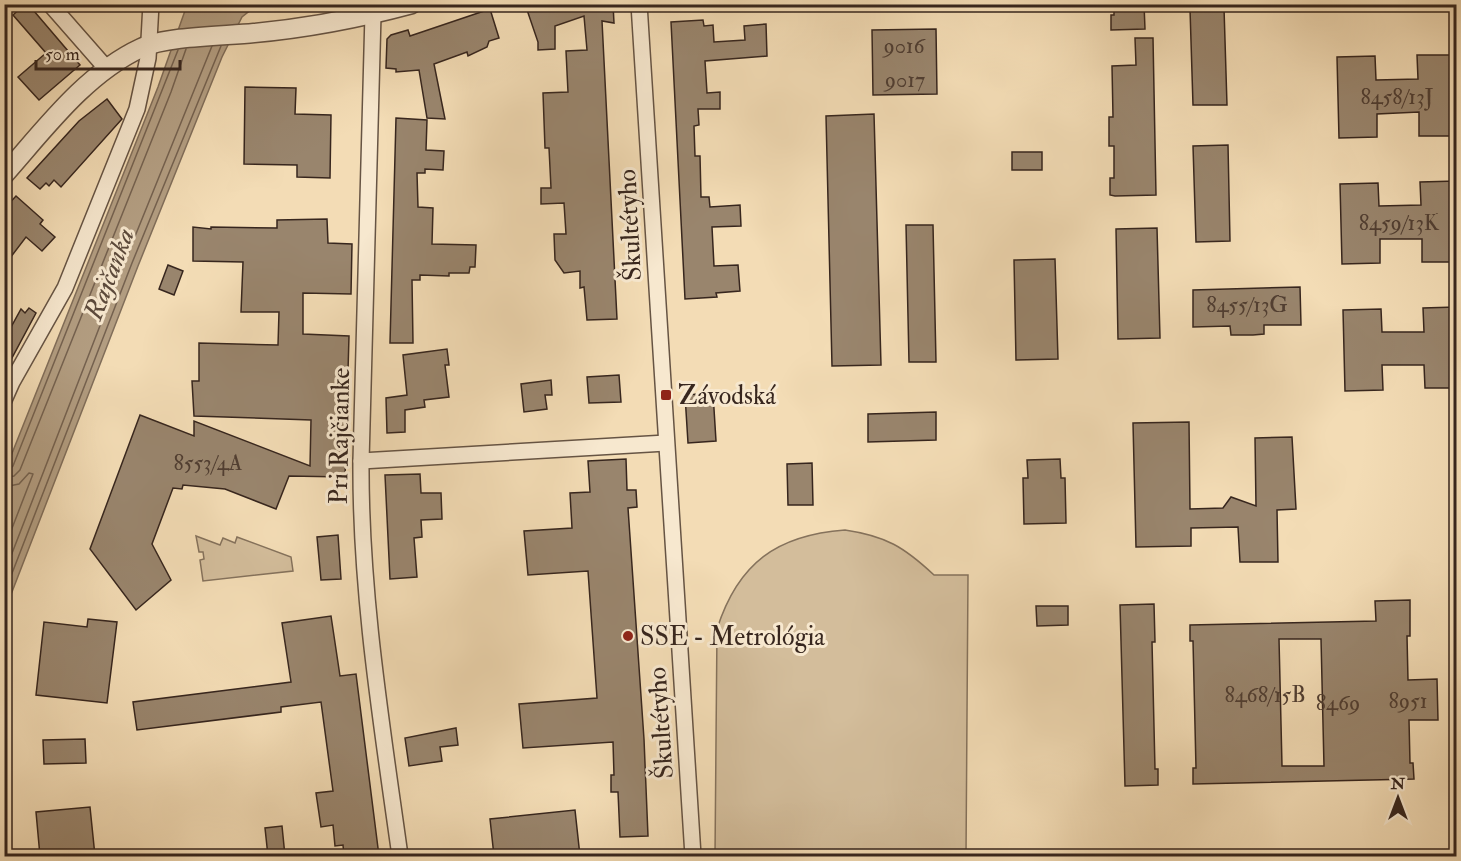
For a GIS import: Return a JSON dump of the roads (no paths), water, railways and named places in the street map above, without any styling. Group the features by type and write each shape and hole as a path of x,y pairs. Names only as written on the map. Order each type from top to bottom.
{"street":[{"path":"50,4 107,69"},
{"path":"4,400 65,288 138,109 154,43 151,4"},
{"path":"4,175 65,108 107,69 154,43 328,24 412,4"},
{"name":"Škultétyho","path":"639,4 693,856"},
{"name":"Pri Rajčianke","path":"384,10 361,461 362,525 367,589 400,856"},
{"path":"361,461 666,443"}],"water":[{"name":"Rajčanka","path":"187,5 257,5 242,17 222,57 138,266 5,610 5,471 158,87"}],"place":[{"name":"Závodská","path":"666,395"},
{"name":"SSE - Metrológia","path":"628,636"}]}
